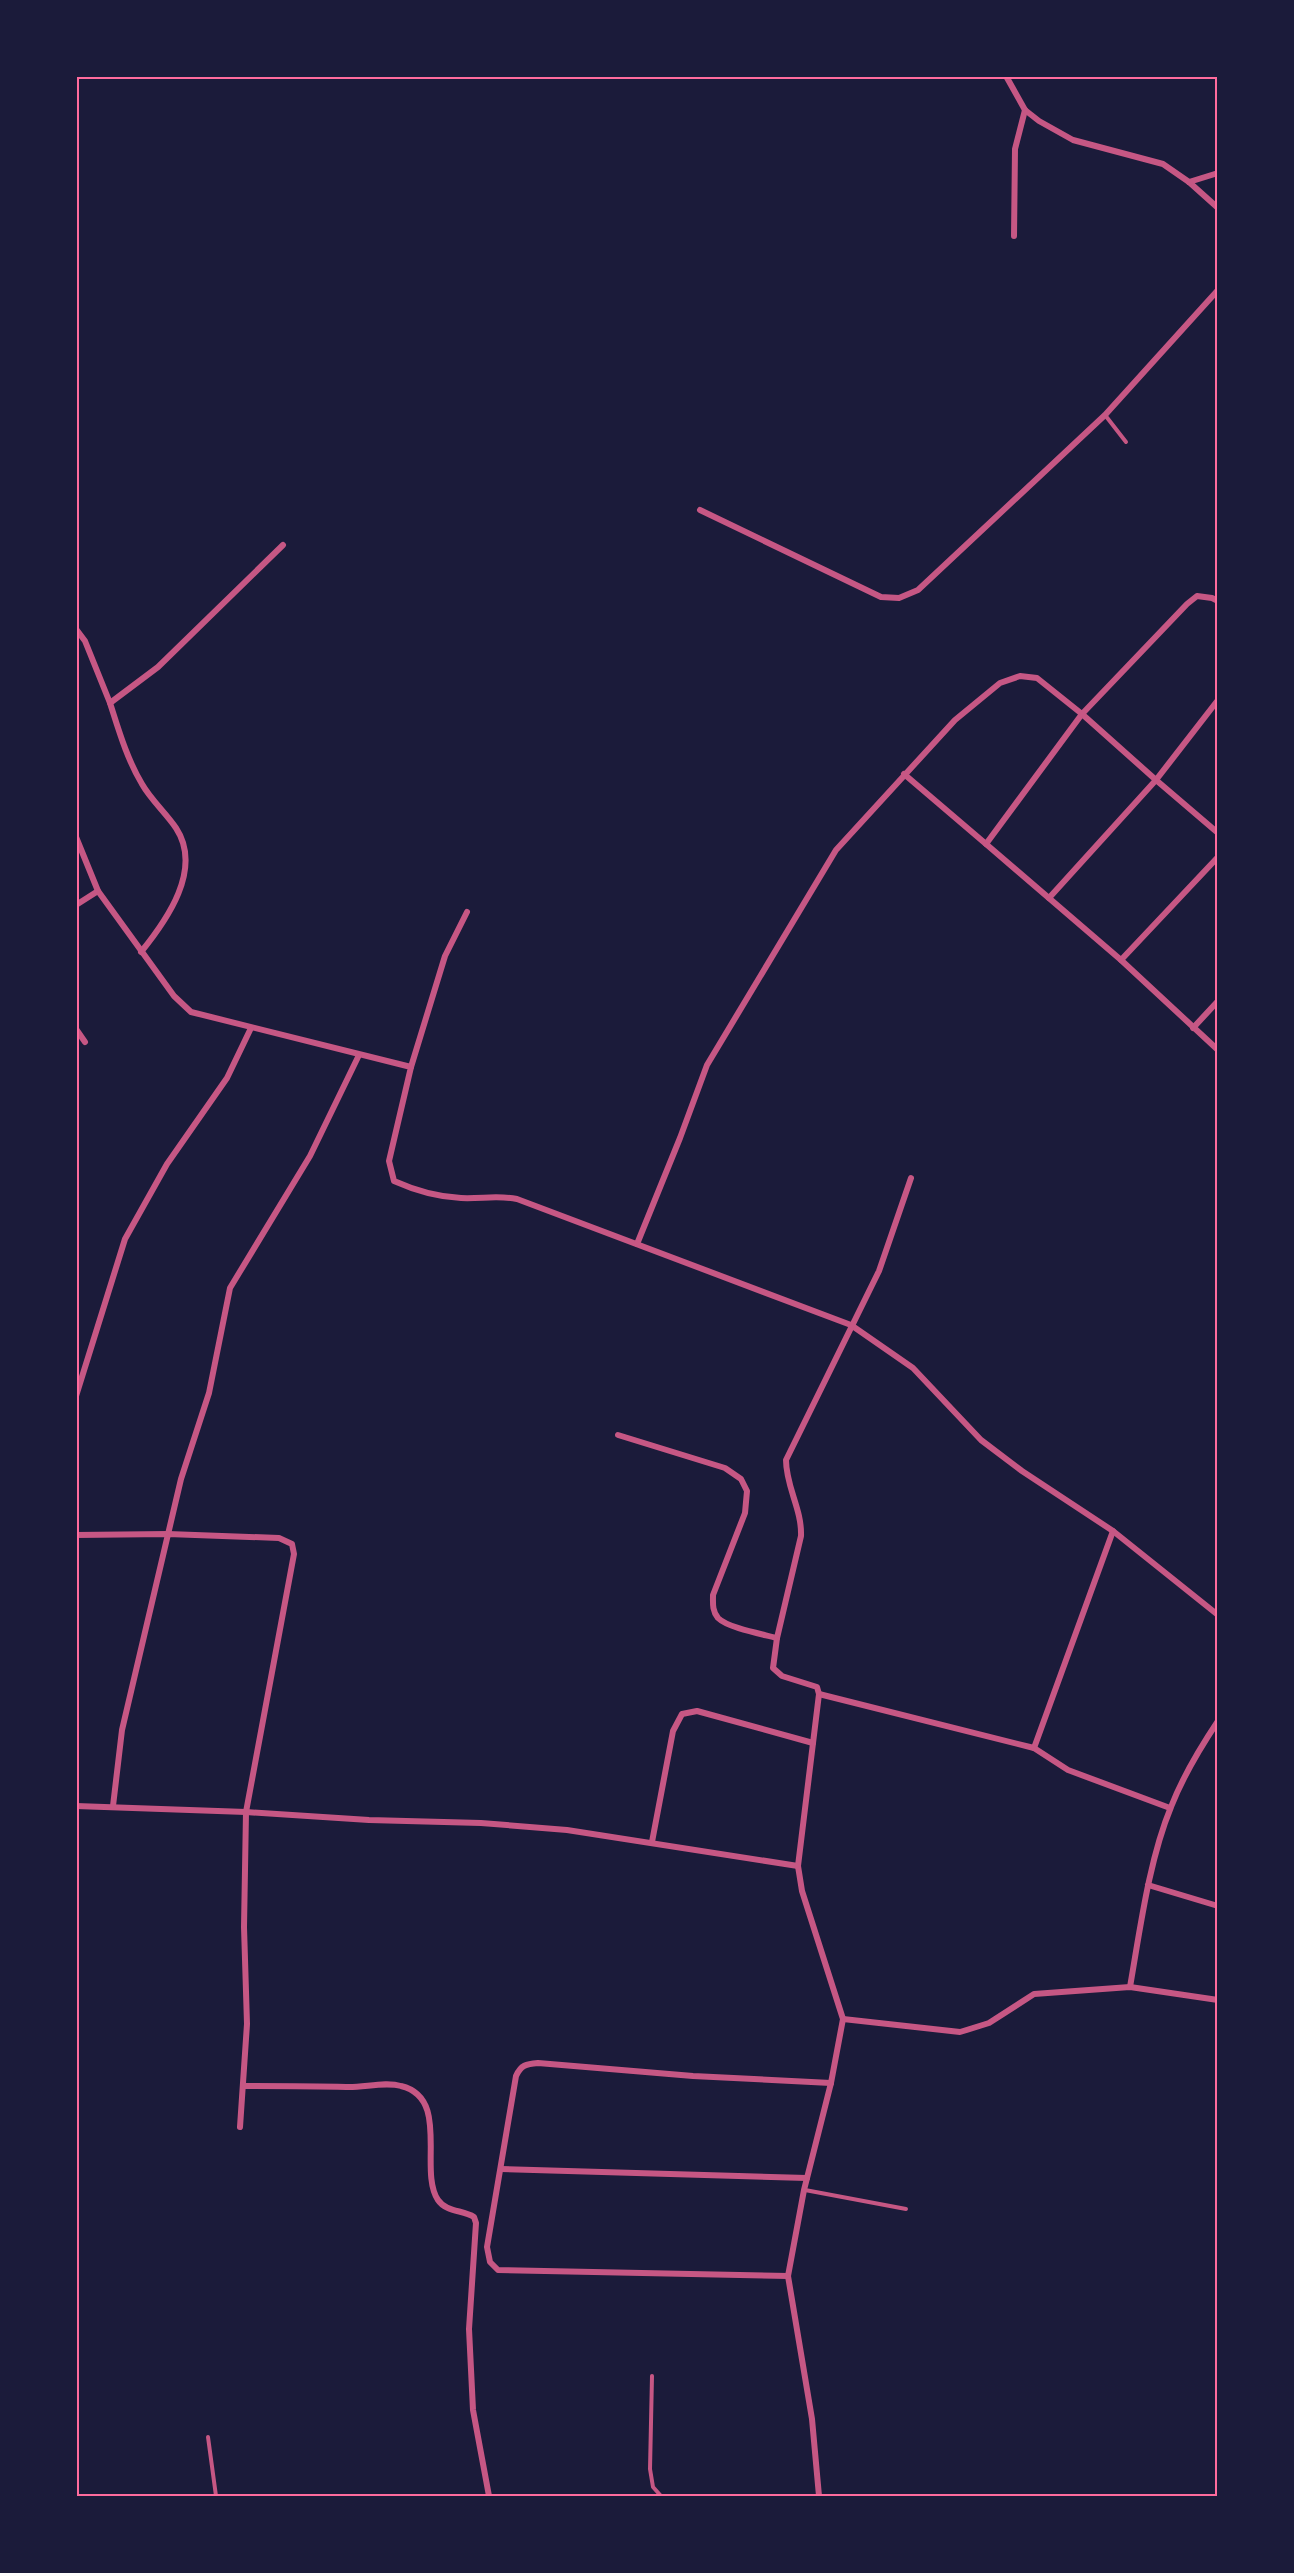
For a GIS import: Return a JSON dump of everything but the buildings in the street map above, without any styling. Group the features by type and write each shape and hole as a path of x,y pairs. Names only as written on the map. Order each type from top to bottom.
{"street":[{"path":"1006,76 1024,110 1039,121 1073,140 1163,164 1189,182 1218,208"},
{"path":"1014,236 1015,149 1024,110"},
{"path":"1189,182 1218,173"},
{"path":"700,510 881,597 899,598 918,590 1105,416 1218,290"},
{"path":"110,703 158,667 283,545"},
{"path":"986,844 1082,714 1187,604 1197,596 1218,601"},
{"path":"76,629 85,641 110,703 124,746 142,786 175,827 185,850 185,874 175,900 161,927 141,952"},
{"path":"637,1244 707,1065 836,850 955,720 1000,683 1020,676 1037,678 1082,714 1218,833"},
{"path":"1049,898 1156,780 1218,700"},
{"path":"904,774 1121,960 1218,1050"},
{"path":"76,837 98,891 174,996 191,1012 411,1066"},
{"path":"1121,960 1218,857"},
{"path":"76,905 98,891"},
{"path":"467,912 445,956 411,1066 389,1161 394,1181 444,1197 501,1196 517,1199 851,1325 913,1368 981,1440 1022,1471 1113,1532 1218,1615"},
{"path":"1193,1028 1218,1002"},
{"path":"76,1396 125,1239 167,1164 227,1078 251,1028"},
{"path":"76,1029 86,1042"},
{"path":"113,1806 122,1730 181,1479 209,1393 223,1333 230,1288 310,1156 359,1055"},
{"path":"819,2496 812,2419 788,2276 804,2190 831,2083 843,2019 802,1891 798,1866 819,1694 817,1687 776,1672 773,1660 801,1536 801,1521 789,1483 786,1460 879,1271 911,1178"},
{"path":"618,1435 725,1468 741,1479 747,1491 745,1513 713,1595 712,1608 719,1618 731,1625 777,1638"},
{"path":"1034,1748 1113,1532"},
{"path":"76,1534 168,1534 279,1538 292,1544 294,1554 246,1812 244,1927 247,2024 245,2086 240,2127"},
{"path":"819,1694 1034,1748 1068,1770 1170,1808"},
{"path":"652,1842 673,1731 682,1714 697,1711 813,1743"},
{"path":"1130,1987 1149,1885 1170,1808 1198,1751 1218,1721"},
{"path":"76,1806 246,1812 567,1830 798,1866"},
{"path":"1149,1885 1218,1906"},
{"path":"843,2019 960,2032 988,2023 1034,1994 1130,1987 1218,2000"},
{"path":"788,2276 498,2270 490,2262 487,2247 516,2076 520,2068 527,2064 831,2083"},
{"path":"245,2086 400,2085 417,2094 426,2105 431,2134 433,2190 439,2202 450,2209 474,2217 476,2223 468,2330 473,2410 489,2496"},
{"path":"501,2169 807,2178"}],"lane":[{"path":"1105,416 1126,442"},
{"path":"804,2190 906,2209"},
{"path":"652,2376 650,2469 653,2487 661,2496"},
{"path":"208,2437 216,2496"}]}
